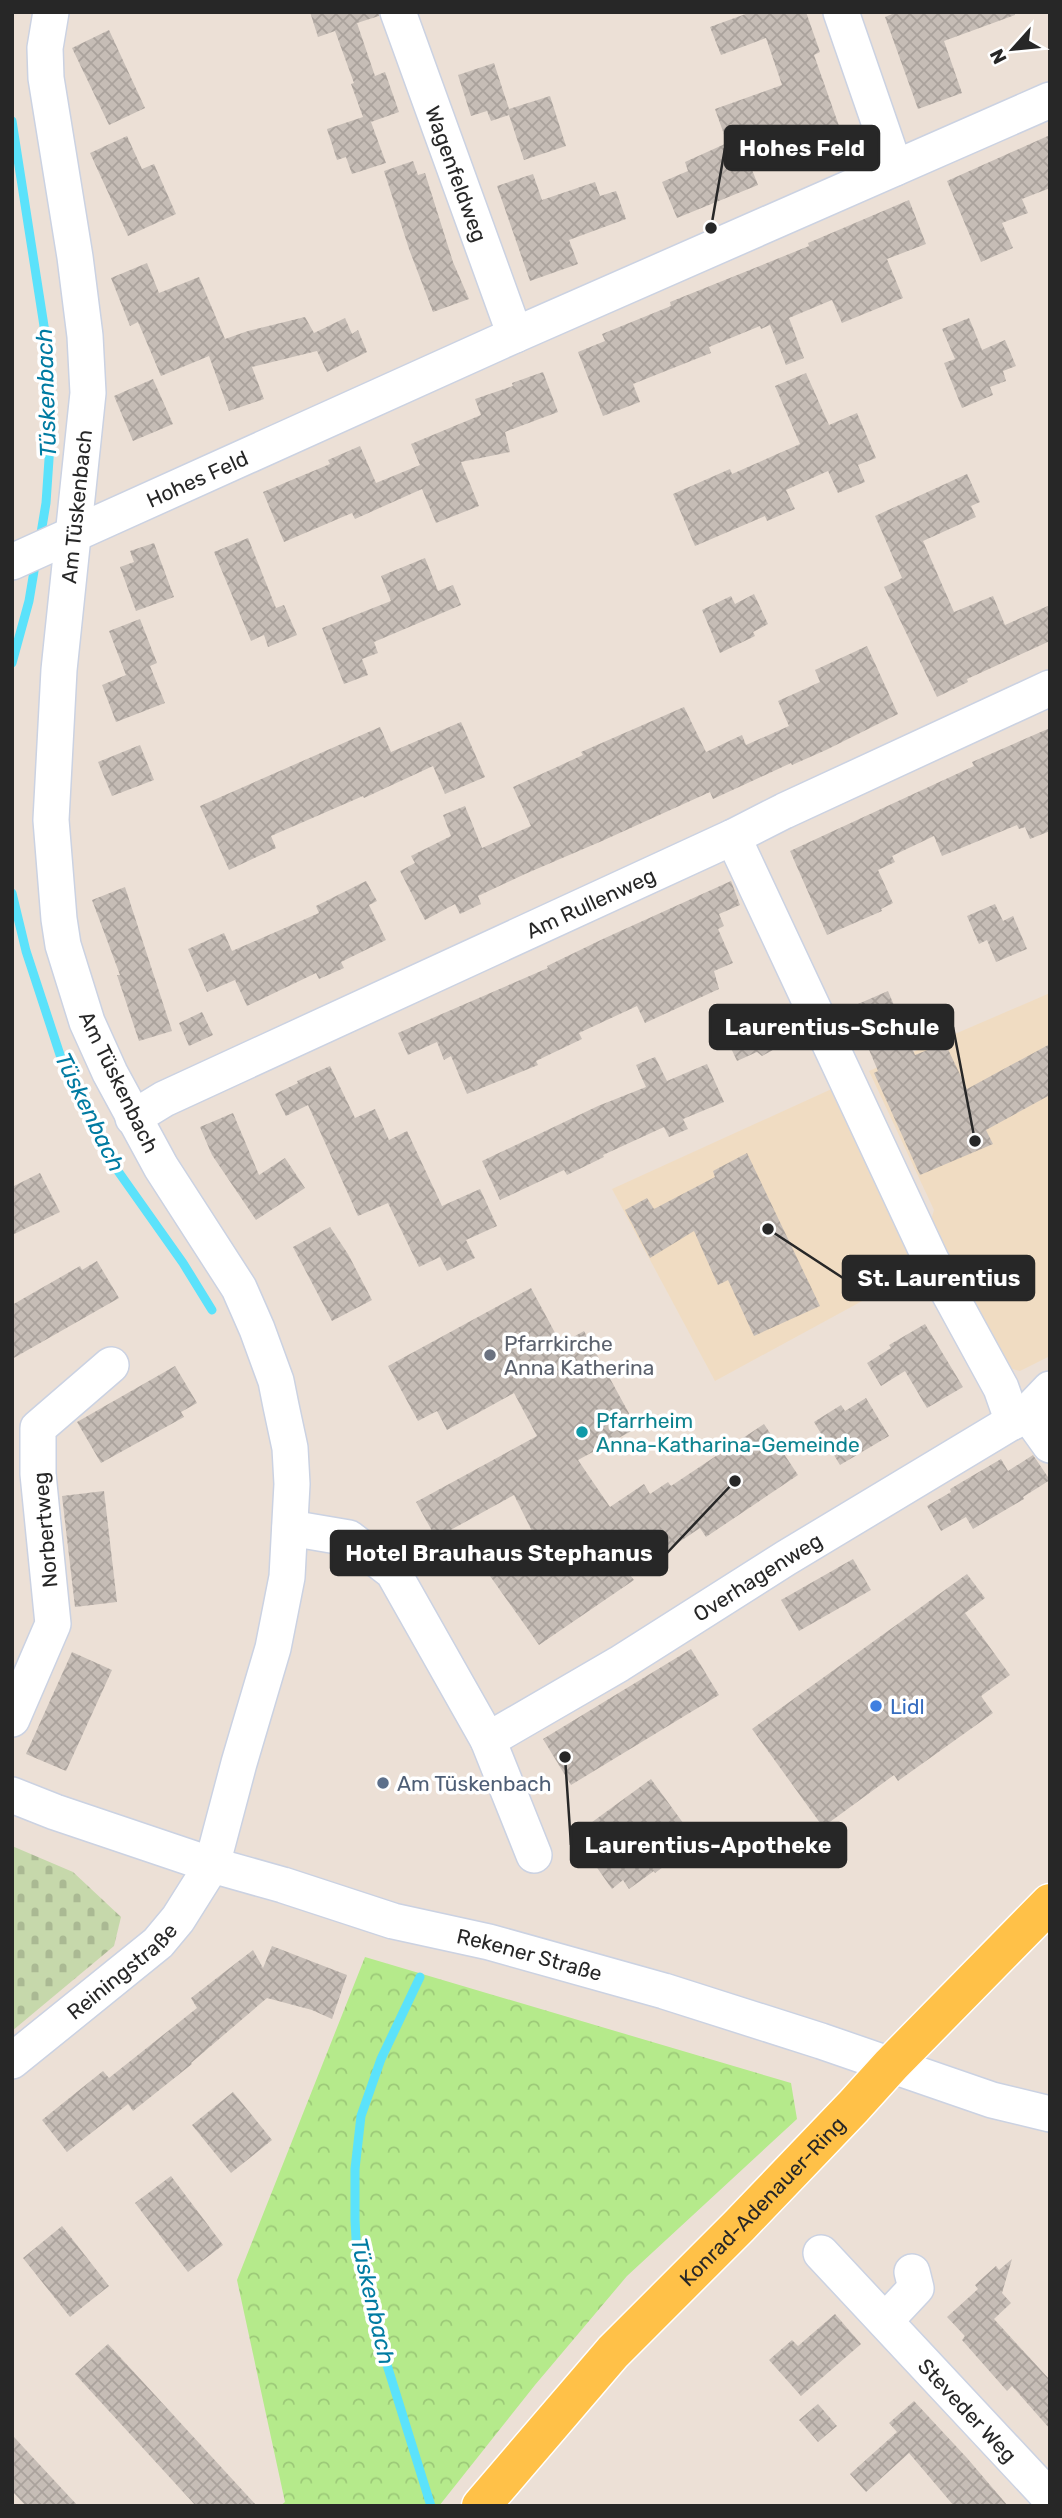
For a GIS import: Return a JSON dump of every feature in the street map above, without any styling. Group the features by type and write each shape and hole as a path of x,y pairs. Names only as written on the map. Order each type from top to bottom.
{"main road":[{"name":"Konrad-Adenauer-Ring","path":"493,2493 613,2352 1050,1903"}],"street":[{"name":"Am Tüskenbach","path":"51,12 45,48 46,78 75,257 85,336 88,393 69,535 59,670 51,820 59,919 70,971 87,1022 133,1118 161,1167 239,1288 257,1329 276,1381 290,1448 292,1484 287,1577 273,1648 212,1865"},
{"name":"Wagenfeldweg","path":"398,12 515,335"},
{"path":"841,12 895,168"},
{"name":"Hohes Feld","path":"12,562 515,335 1050,100"},
{"name":"Am Rullenweg","path":"133,1118 164,1099 1050,688"},
{"path":"733,837 930,1260 1001,1388 1030,1408 1050,1445"},
{"name":"Norbertweg","path":"12,1719 53,1624 38,1474 38,1428 111,1365"},
{"name":"Overhagenweg","path":"488,1740 619,1664 1030,1408"},
{"path":"290,1528 349,1538 393,1572 488,1740 534,1855"},
{"name":"Rekener Straße","path":"12,1794 55,1812 212,1865 393,1921 489,1942 674,1994 891,2064 992,2100 1050,2114"},
{"name":"Reiningstraße","path":"12,2061 158,1943 178,1919 212,1865"},
{"name":"Steveder Weg","path":"821,2253 1050,2498"},
{"path":"885,2321 916,2288 912,2272"}],"shaded area":[{"path":"1050,993 1050,1356 1020,1371 1005,1367 929,1227 934,1210 869,1071"},
{"path":"836,1087 921,1269 715,1381 612,1189"}],"green space":[{"path":"12,1846 73,1872 121,1917 114,1946 12,2031"},
{"path":"365,1957 791,2083 797,2119 627,2276 535,2385 439,2506 280,2506 285,2502 237,2280"}],"building":[{"path":"310,12 378,12 379,16 357,23 375,76 385,72 399,112 371,122 386,163 352,174 346,157 337,160 327,129 363,117 335,31 318,37"},
{"path":"751,12 806,12 820,52 814,55 844,140 808,153 800,132 745,152 758,185 677,218 662,182 688,171 685,162 727,143 715,109 782,85 766,38 721,55 710,27"},
{"path":"897,12 1015,12 1015,15 944,41 962,93 918,109 885,17"},
{"path":"109,30 145,108 109,125 72,48"},
{"path":"494,63 509,109 550,96 566,146 524,160 509,115 491,121 487,111 471,116 458,75"},
{"path":"1050,135 1050,188 1022,199 1028,213 1002,223 1013,248 981,262 947,181"},
{"path":"127,136 142,169 154,164 176,214 128,236 90,153"},
{"path":"413,161 418,175 425,173 453,262 469,299 433,312 384,171"},
{"path":"533,174 542,200 595,182 600,196 616,191 626,219 569,240 578,264 530,281 497,186"},
{"path":"909,200 926,244 887,259 903,298 842,323 832,300 789,318 804,358 786,365 770,325 761,329 760,326 709,347 711,353 633,384 640,402 603,416 578,352 605,341 602,334 671,306 670,302 809,246 808,243"},
{"path":"147,263 159,293 199,277 225,339 305,317 314,333 345,318 352,334 358,330 367,352 327,372 317,351 252,367 264,399 229,411 209,356 161,376 138,322 130,326 111,278"},
{"path":"969,318 982,350 1005,340 1016,366 1003,371 1006,381 990,387 993,395 962,408 944,363 955,359 942,329"},
{"path":"543,372 558,412 505,432 510,452 461,462 479,506 436,523 422,489 355,519 352,513 284,542 263,492 330,464 328,460 360,446 376,483 420,465 411,444 481,415 475,399"},
{"path":"806,373 829,425 857,413 876,458 858,465 865,482 838,493 828,471 786,490 795,509 767,521 765,516 695,546 673,494 730,469 732,474 800,444 775,386"},
{"path":"153,379 173,424 133,441 114,396"},
{"path":"967,474 980,502 971,506 976,517 923,541 954,612 993,596 1005,625 1050,605 1050,641 967,679 968,682 937,697 884,587 902,578 875,516"},
{"path":"248,538 276,608 284,605 297,635 268,647 264,635 251,641 214,552"},
{"path":"154,543 174,597 136,611 120,567 134,562 130,551"},
{"path":"425,558 438,591 453,585 461,605 374,642 378,653 362,659 368,675 344,684 322,628 391,601 381,576"},
{"path":"754,594 768,624 753,632 755,636 720,653 702,610 731,596 735,604"},
{"path":"140,619 157,663 150,666 165,703 116,722 102,685 126,675 109,631"},
{"path":"867,646 898,714 826,750 713,799 710,792 525,874 478,896 481,904 460,914 455,904 425,920 400,871 415,863 411,856 451,836 443,815 465,806 482,848 531,826 513,787 583,755 581,752 684,707 706,752 742,735 746,745 789,726 778,701 820,682 815,670"},
{"path":"461,722 485,777 445,794 433,766 271,836 276,848 229,870 200,806 380,727 391,752"},
{"path":"1050,728 1050,831 1030,839 1025,827 1019,829 1017,825 942,856 934,836 892,856 895,862 878,870 893,903 881,909 882,911 827,935 790,851 974,766 972,762"},
{"path":"140,745 154,780 112,796 98,762"},
{"path":"366,881 377,901 369,905 386,940 341,962 344,968 319,979 316,973 247,1006 235,980 207,992 188,949 224,933 232,951 319,913 316,906"},
{"path":"731,881 740,905 719,914 724,926 718,929 733,963 714,971 719,989 645,1023 637,1006 579,1033 582,1039 536,1061 538,1065 467,1094 451,1056 444,1060 437,1042 408,1055 398,1033 548,968 547,966 605,938"},
{"path":"125,887 172,1031 139,1041 117,975 120,975 92,900"},
{"path":"995,904 1003,921 1013,916 1027,949 996,962 987,940 979,944 967,916"},
{"path":"888,991 915,1055 945,1043 967,1089 1050,1044 1050,1095 986,1130 993,1144 920,1175 874,1073 878,1071 851,1007"},
{"path":"774,1006 788,1039 775,1043 773,1050 762,1056 757,1052 737,1061 722,1029"},
{"path":"202,1012 213,1035 189,1046 179,1023"},
{"path":"655,1057 667,1081 707,1064 724,1102 683,1119 688,1129 669,1137 664,1127 567,1175 564,1170 500,1200 482,1161 598,1106 646,1087 636,1065"},
{"path":"330,1066 355,1118 375,1109 389,1140 407,1131 442,1206 480,1189 497,1226 466,1240 475,1258 447,1271 440,1257 419,1267 388,1203 358,1216 308,1105 286,1116 275,1094"},
{"path":"233,1113 259,1175 285,1158 305,1188 256,1220 212,1155 200,1127"},
{"path":"747,1153 820,1306 754,1336 728,1280 718,1285 694,1231 650,1258 625,1210 647,1198 654,1209 715,1177 713,1171"},
{"path":"40,1173 60,1212 12,1235 12,1187"},
{"path":"330,1227 348,1254 372,1300 332,1321 293,1247"},
{"path":"97,1261 119,1298 12,1359 12,1305 80,1266 82,1270"},
{"path":"531,1288 561,1344 584,1331 637,1428 578,1460 610,1507 644,1484 650,1494 668,1482 671,1486 764,1424 798,1475 706,1537 700,1528 630,1575 634,1580 539,1645 490,1576 538,1543 514,1495 436,1538 416,1502 537,1436 514,1393 447,1430 437,1411 418,1421 388,1366"},
{"path":"925,1324 963,1387 927,1408 905,1371 881,1386 867,1363 891,1348 889,1345"},
{"path":"175,1366 197,1403 181,1412 184,1417 101,1463 77,1422"},
{"path":"866,1398 889,1436 840,1465 814,1422 841,1405 845,1411"},
{"path":"1033,1455 1050,1480 973,1529 966,1517 941,1531 927,1506 1001,1459 1008,1471"},
{"path":"104,1491 117,1602 75,1607 62,1496"},
{"path":"853,1559 871,1590 799,1631 781,1600"},
{"name":"Lidl","path":"967,1574 985,1598 965,1613 1010,1675 981,1696 993,1713 898,1781 894,1775 823,1827 752,1729"},
{"path":"691,1649 719,1695 571,1785 543,1739"},
{"path":"72,1652 112,1670 66,1771 26,1754"},
{"path":"651,1779 697,1842 629,1889 623,1880 612,1889 593,1862 603,1855 584,1828"},
{"path":"272,1946 347,1975 332,2019 312,2010 267,1998 192,2064 133,2111 128,2104 67,2152 42,2120 103,2071 109,2078 197,2008 191,1998 253,1950 263,1968"},
{"path":"233,2092 272,2140 231,2173 192,2125"},
{"path":"171,2176 223,2245 188,2272 135,2203"},
{"path":"62,2226 109,2286 70,2317 23,2258"},
{"path":"1012,2259 1002,2293 1011,2303 994,2319 1050,2380 1050,2429 1012,2386 1007,2391 962,2340 965,2336 947,2317 978,2289 975,2285 996,2266 999,2270"},
{"path":"835,2314 861,2344 801,2396 769,2360 792,2340 798,2346"},
{"path":"108,2344 257,2506 196,2506 75,2374"},
{"path":"914,2401 1008,2506 954,2506 909,2453 866,2492 850,2474 897,2432 889,2423"},
{"path":"818,2404 837,2426 818,2442 799,2420"},
{"path":"12,2435 78,2506 26,2506 12,2491"}],"waterway":[{"name":"Tüskenbach","path":"12,121 49,358 51,430 46,503 40,539"},
{"name":"Tüskenbach","path":"12,663 29,601 36,559"},
{"name":"Tüskenbach","path":"12,893 26,951 66,1073 108,1157 183,1263 212,1310"},
{"name":"Tüskenbach","path":"420,1977 381,2059 361,2116 355,2169 355,2220 357,2257 373,2320 431,2506"}],"place":[{"name":"Hohes Feld","path":"711,228"},
{"name":"Laurentius-Schule","path":"975,1141"},
{"name":"St. Laurentius","path":"768,1229"},
{"name":"Pfarrkirche Anna Katherina","path":"490,1355"},
{"name":"Pfarrheim Anna-Katharina-Gemeinde","path":"582,1432"},
{"name":"Hotel Brauhaus Stephanus","path":"735,1481"},
{"name":"Lidl","path":"876,1706"},
{"name":"Laurentius-Apotheke","path":"565,1757"},
{"name":"Am Tüskenbach","path":"383,1783"}]}
